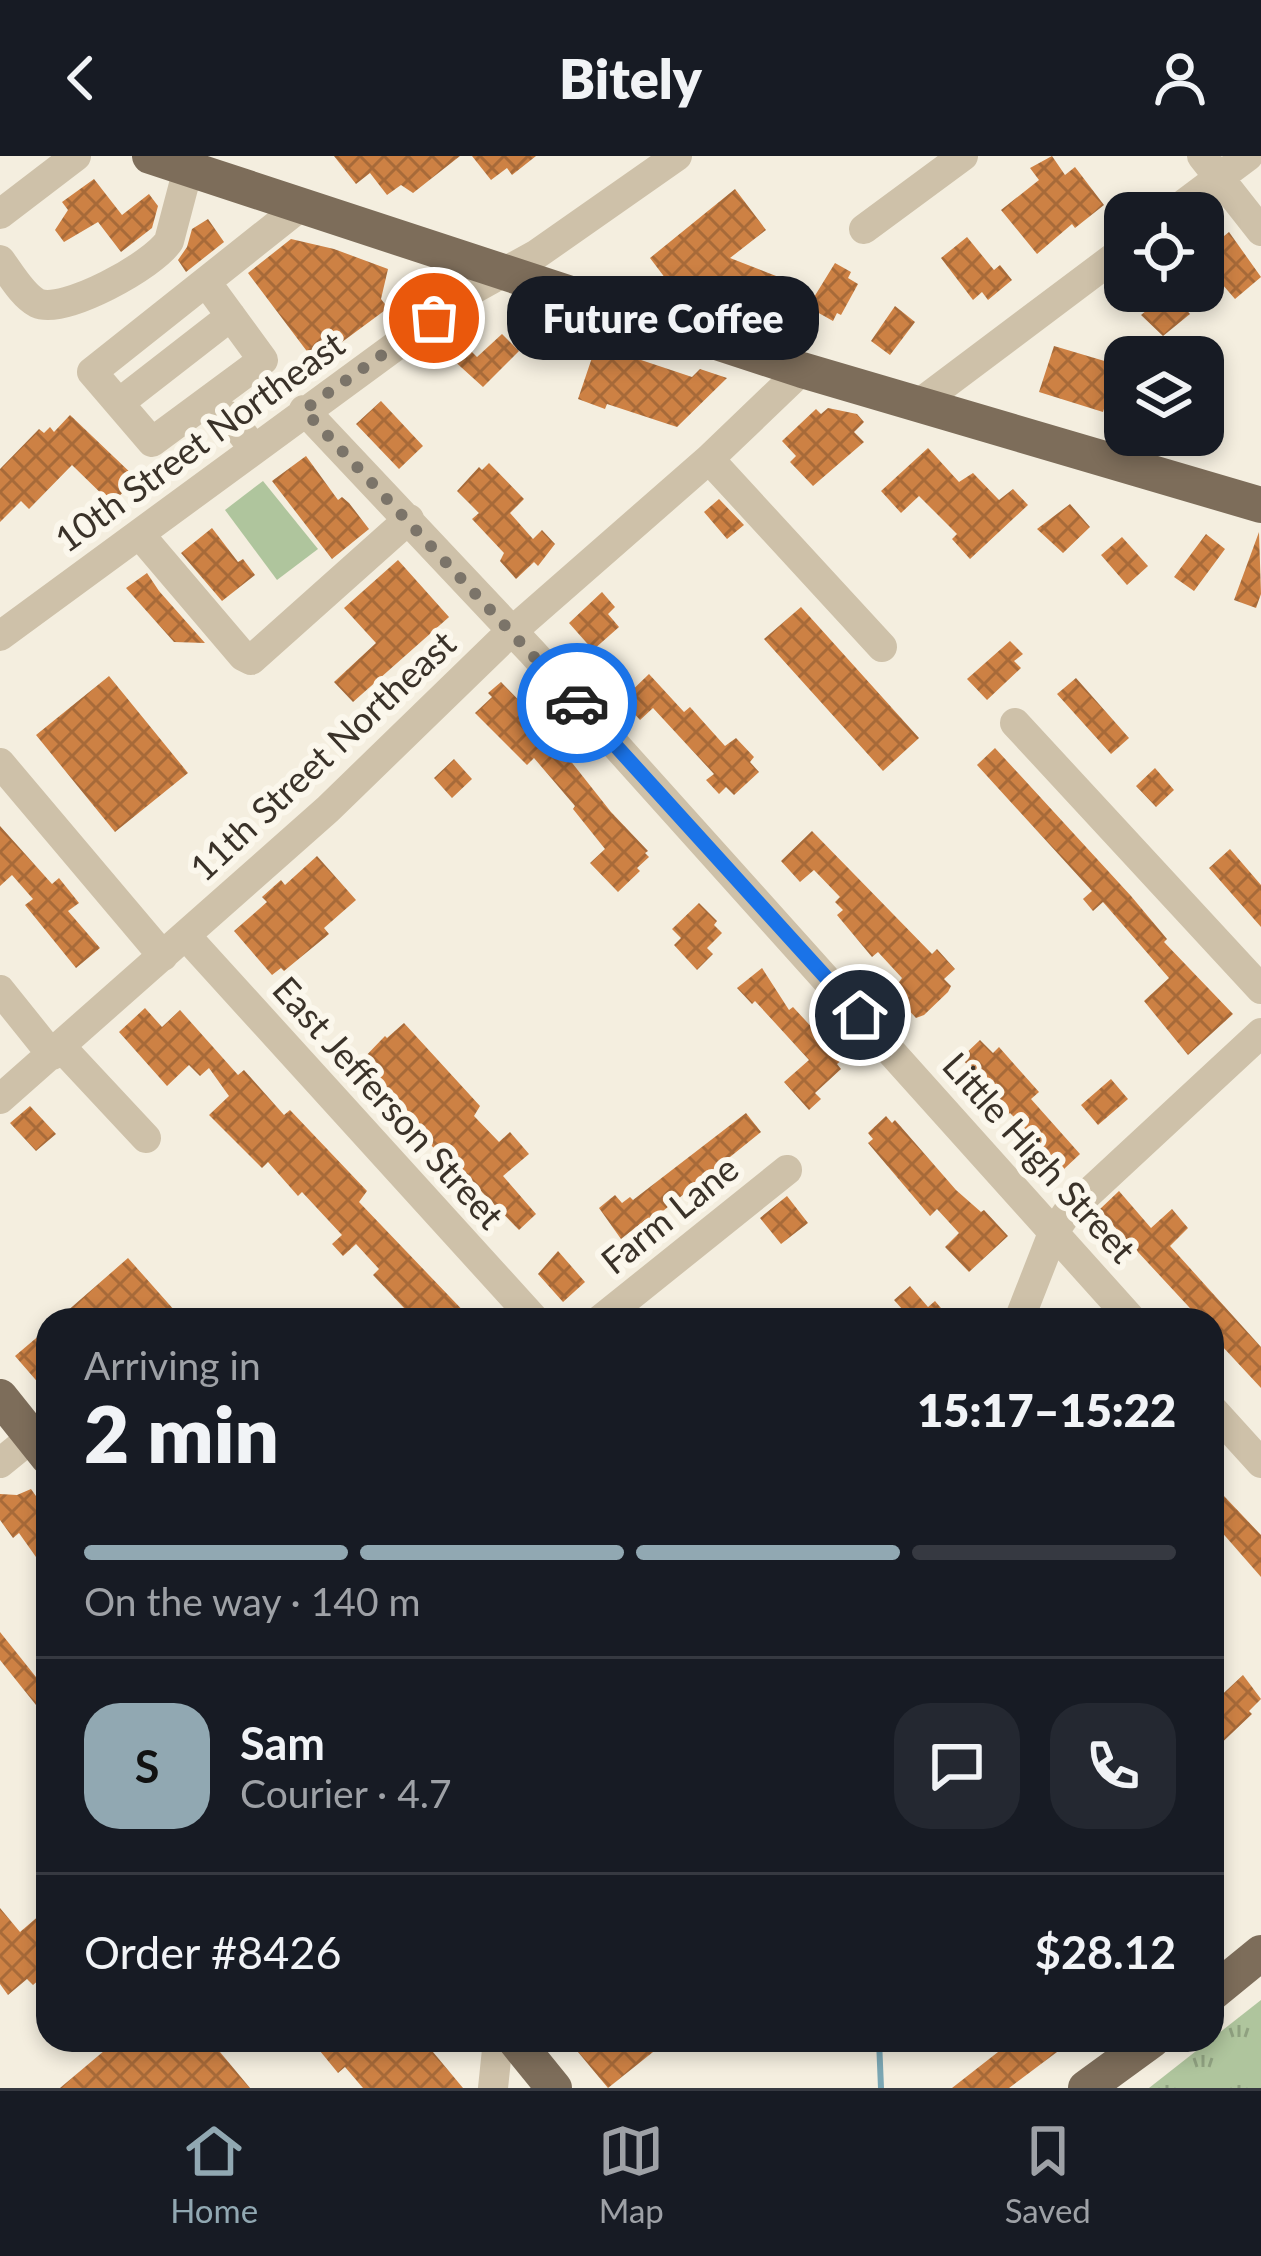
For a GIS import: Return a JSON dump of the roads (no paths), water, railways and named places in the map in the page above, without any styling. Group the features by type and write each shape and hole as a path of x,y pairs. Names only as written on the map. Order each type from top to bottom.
{"main road":[{"path":"150,156 188,169 235,169 301,206 507,274 802,370 1261,505"},
{"path":"0,1397 36,1442"},
{"path":"1224,1983 1261,1953"},
{"path":"525,2052 554,2088"},
{"path":"1091,2086 1136,2052"}],"street":[{"path":"0,214 76,156"},
{"name":"10th Street Northeast","path":"1,633 472,290 507,274 677,156"},
{"path":"864,229 963,156"},
{"path":"1189,192 1210,167 1248,156"},
{"path":"1210,167 1261,231"},
{"path":"0,260 41,305 55,306 117,281 163,251 170,241 188,169"},
{"path":"206,282 263,360 152,442 92,372 301,206"},
{"path":"920,403 1104,265"},
{"path":"119,403 231,316"},
{"name":"11th Street Northeast","path":"0,1099 328,809 512,631 709,459 802,370"},
{"name":"Little High Street","path":"304,410 512,631 1121,1308"},
{"path":"229,416 253,448"},
{"path":"709,459 882,647"},
{"path":"140,535 242,656 251,660 410,519"},
{"path":"1016,723 1261,989"},
{"name":"East Jefferson Street","path":"0,763 523,1308"},
{"path":"0,990 146,1138"},
{"path":"1023,1308 1053,1233 1067,1213 1261,1033"},
{"name":"Farm Lane","path":"615,1308 787,1170"},
{"path":"1224,1422 1261,1463"},
{"path":"0,1463 36,1449"},
{"path":"493,2088 497,2052"}],"waterway":[{"path":"880,2052 881,2088"}],"place":[{"name":"Future Coffee","path":"434,318"}]}
